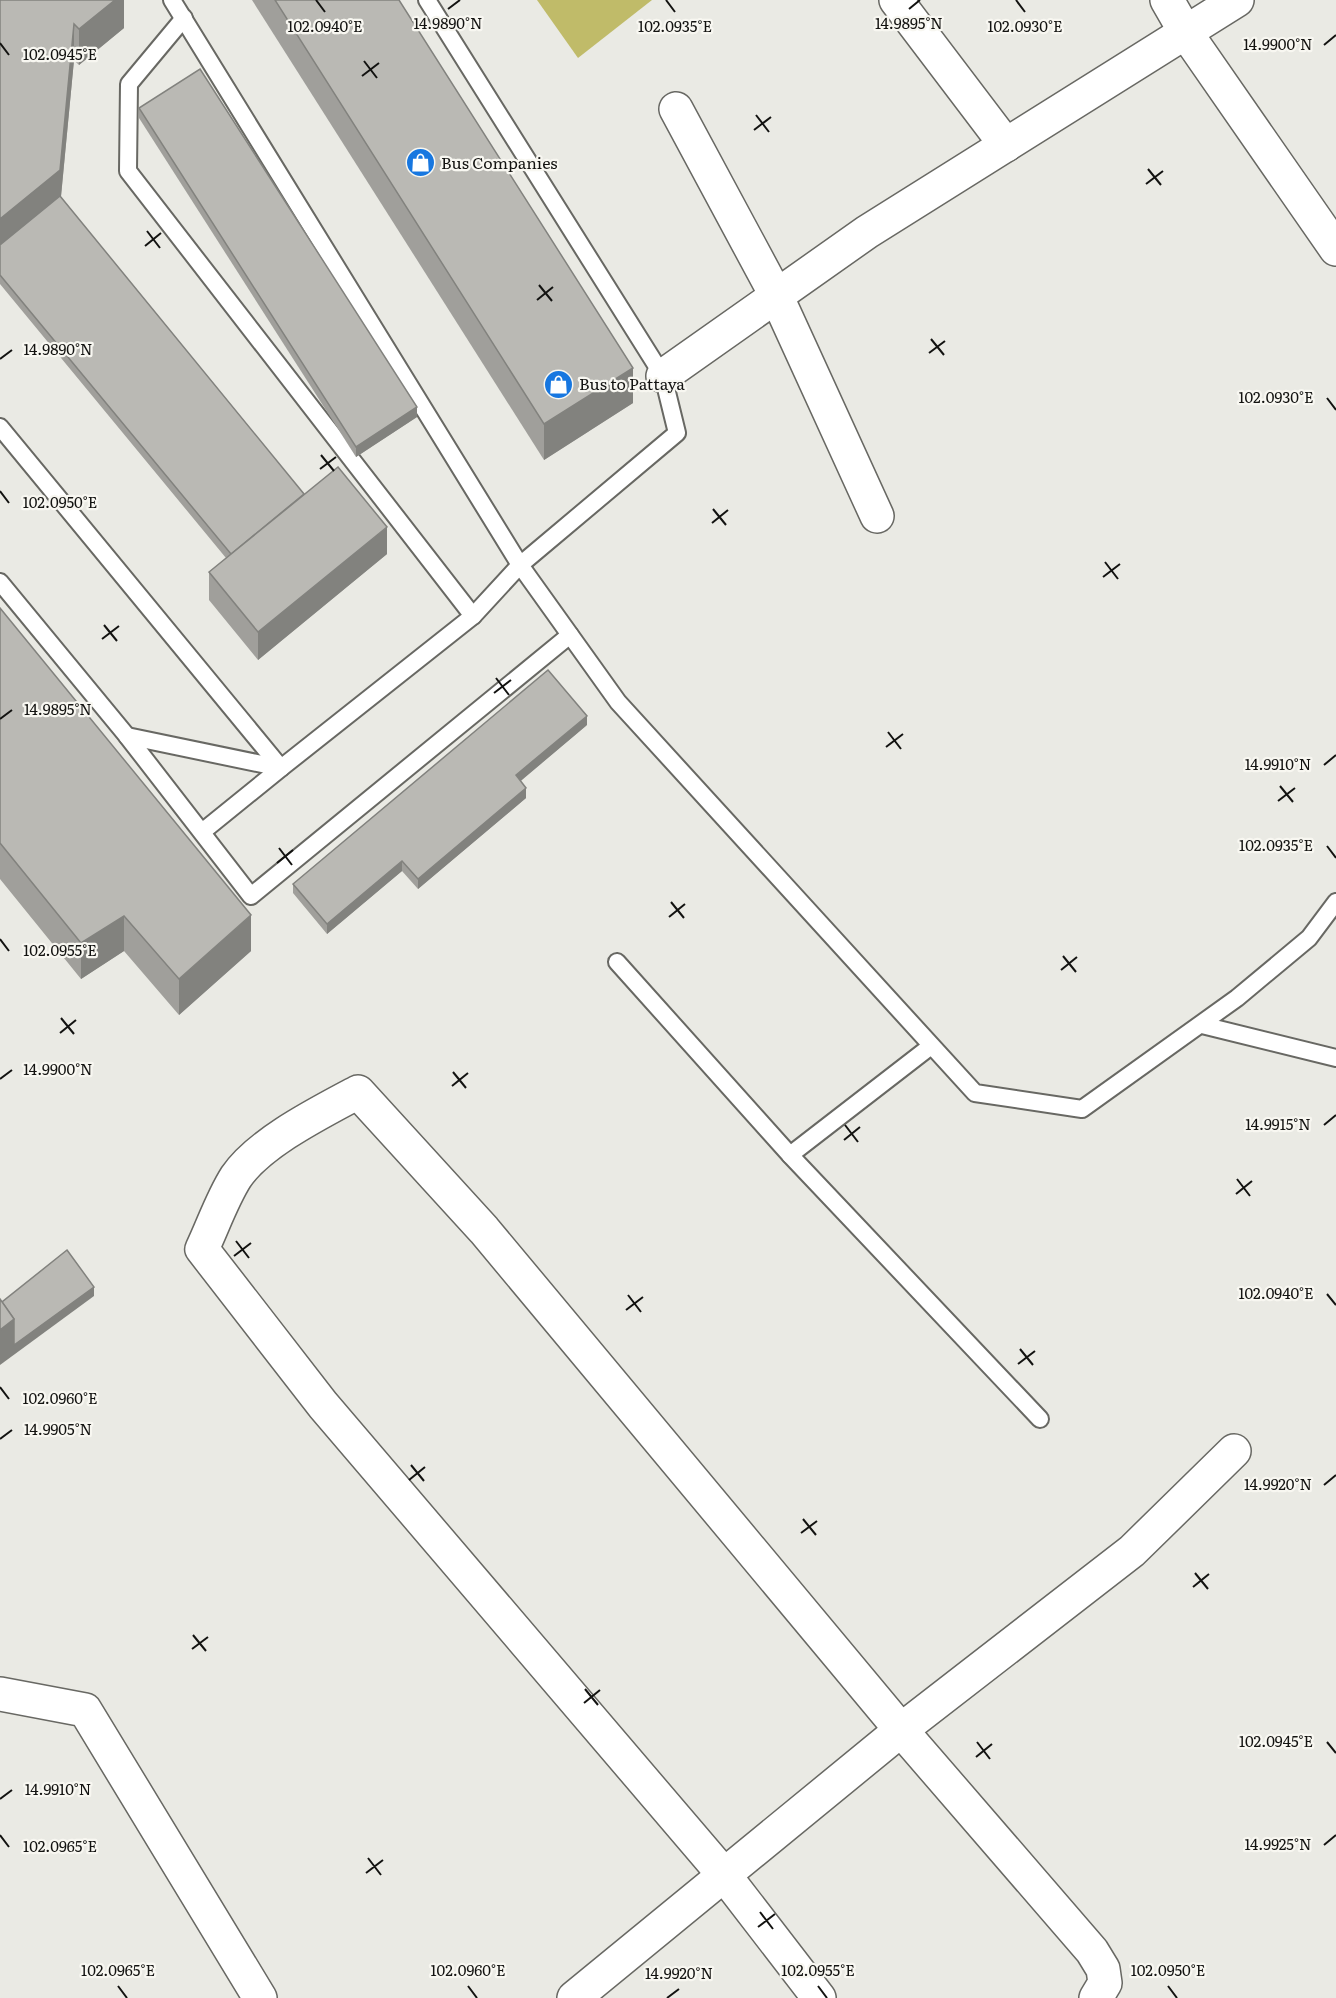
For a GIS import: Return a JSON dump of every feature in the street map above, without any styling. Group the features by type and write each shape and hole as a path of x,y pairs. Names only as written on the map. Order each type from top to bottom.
{"street":[{"path":"896,0 1005,145"},
{"path":"1167,0 1186,33 1336,249"},
{"path":"663,376 867,232 1237,0"},
{"path":"676,109 776,295 877,516"},
{"path":"819,1998 725,1876 323,1405 202,1249 236,1177 254,1158 299,1125 358,1092 484,1230 901,1730 1092,1951 1103,1969 1105,1983 1096,1998"},
{"path":"574,1998 901,1730 1132,1551 1234,1451"},
{"path":"0,1694 85,1710 260,1998"}],"lane":[{"path":"172,0 520,565 570,635 642,732 975,1093 1082,1109 1203,1025 1309,938 1336,902"},
{"path":"202,832 473,616 520,565 677,434 663,376 426,0"},
{"path":"184,18 129,84 128,171 473,616"},
{"path":"0,427 281,768"},
{"path":"0,582 127,736 252,896 570,635"},
{"path":"127,736 281,768"},
{"path":"617,962 790,1155 1040,1419"},
{"path":"1203,1025 1336,1058"},
{"path":"790,1155 931,1046"}],"shaded area":[{"path":"537,0 652,0 578,58"}],"building":[{"path":"0,0 115,0 79,29 74,24 60,170 0,219"},
{"path":"275,0 399,0 633,368 544,424"},
{"path":"200,69 417,407 356,447 139,108"},
{"path":"60,196 304,494 231,554 0,275 0,245"},
{"path":"338,467 387,527 258,632 209,572"},
{"path":"0,608 251,915 179,979 124,916 81,943 0,843"},
{"path":"548,670 587,716 516,775 526,788 418,879 402,861 327,924 293,884"},
{"path":"67,1250 94,1287 14,1345 14,1319 2,1302"},
{"path":"0,1299 14,1319 0,1330"}],"place":[{"name":"Bus Companies","path":"420,163"},
{"name":"Bus to Pattaya","path":"558,384"}]}
